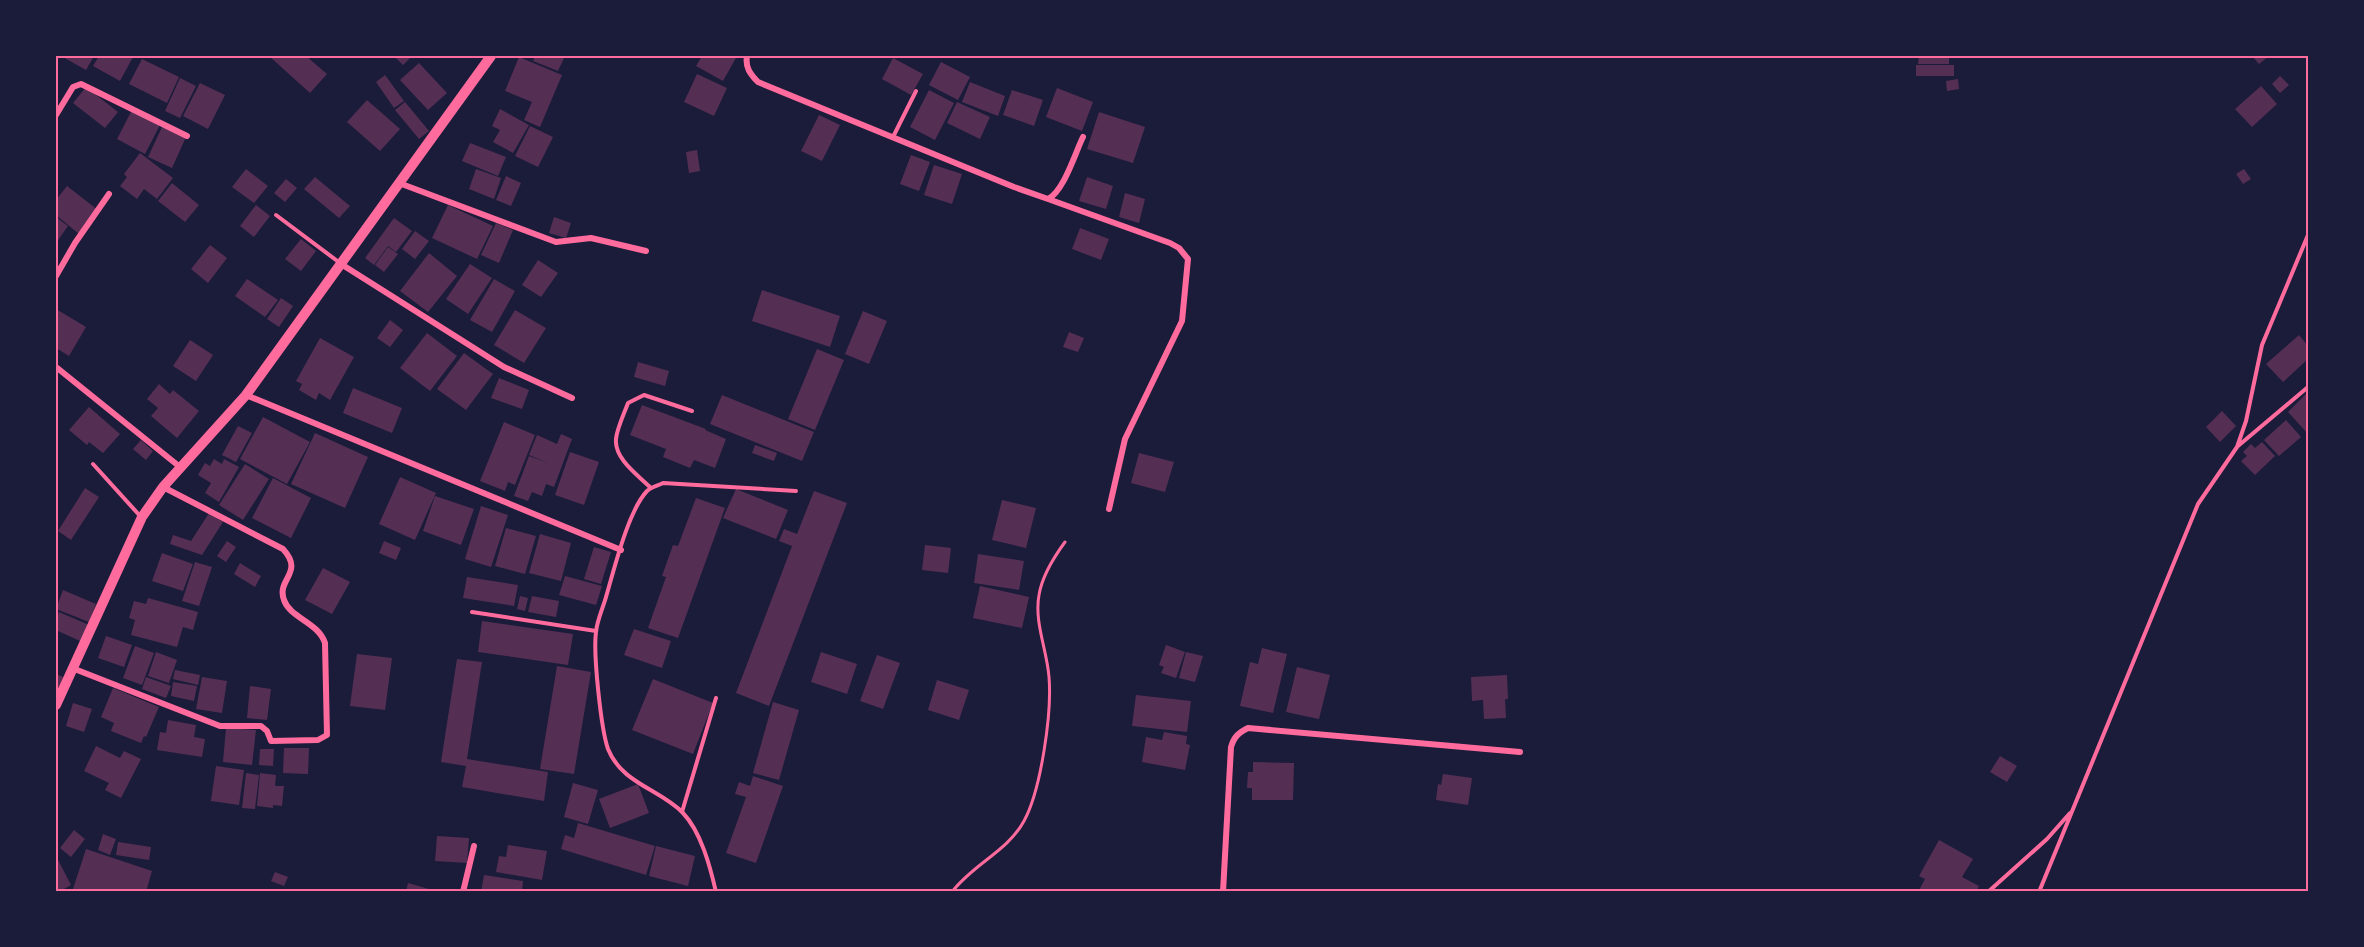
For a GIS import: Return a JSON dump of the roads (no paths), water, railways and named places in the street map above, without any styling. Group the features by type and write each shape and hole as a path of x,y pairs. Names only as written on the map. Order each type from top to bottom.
{"street":[{"path":"56,705 142,517 180,467 246,395 491,56"},
{"path":"747,56 750,74 758,82 1014,187 1170,243 1179,248 1188,259 1182,321 1125,439 1110,508"},
{"path":"56,115 73,87 81,84 187,136"},
{"path":"1048,199 1054,196 1060,188 1083,137"},
{"path":"399,183 556,242 583,237 646,251"},
{"path":"56,276 75,243 109,194"},
{"path":"341,264 504,368 572,398"},
{"path":"56,368 180,467"},
{"path":"246,395 621,550"},
{"path":"72,669 213,724 261,726 267,730 271,741 318,740 327,735 325,643 318,630 284,602 284,589 293,568 288,554 283,549 163,487"},
{"path":"1223,891 1231,747 1234,737 1248,728 1520,752"},
{"path":"464,891 474,846"}],"lane":[{"path":"893,138 915,91"},
{"path":"276,215 341,264"},
{"path":"2039,891 2198,504 2237,447 2246,421 2262,345 2308,235"},
{"path":"2237,447 2308,387"},
{"path":"651,488 622,459 615,441 628,403 644,395 692,411"},
{"path":"93,464 142,517"},
{"path":"716,891 692,823 682,812 630,778 615,763 608,749 604,734 596,659 596,631 635,512 645,493 651,488 663,483 796,490"},
{"path":"472,612 596,631"},
{"path":"682,812 716,698"},
{"path":"1988,891 2047,839 2072,811"}]}
